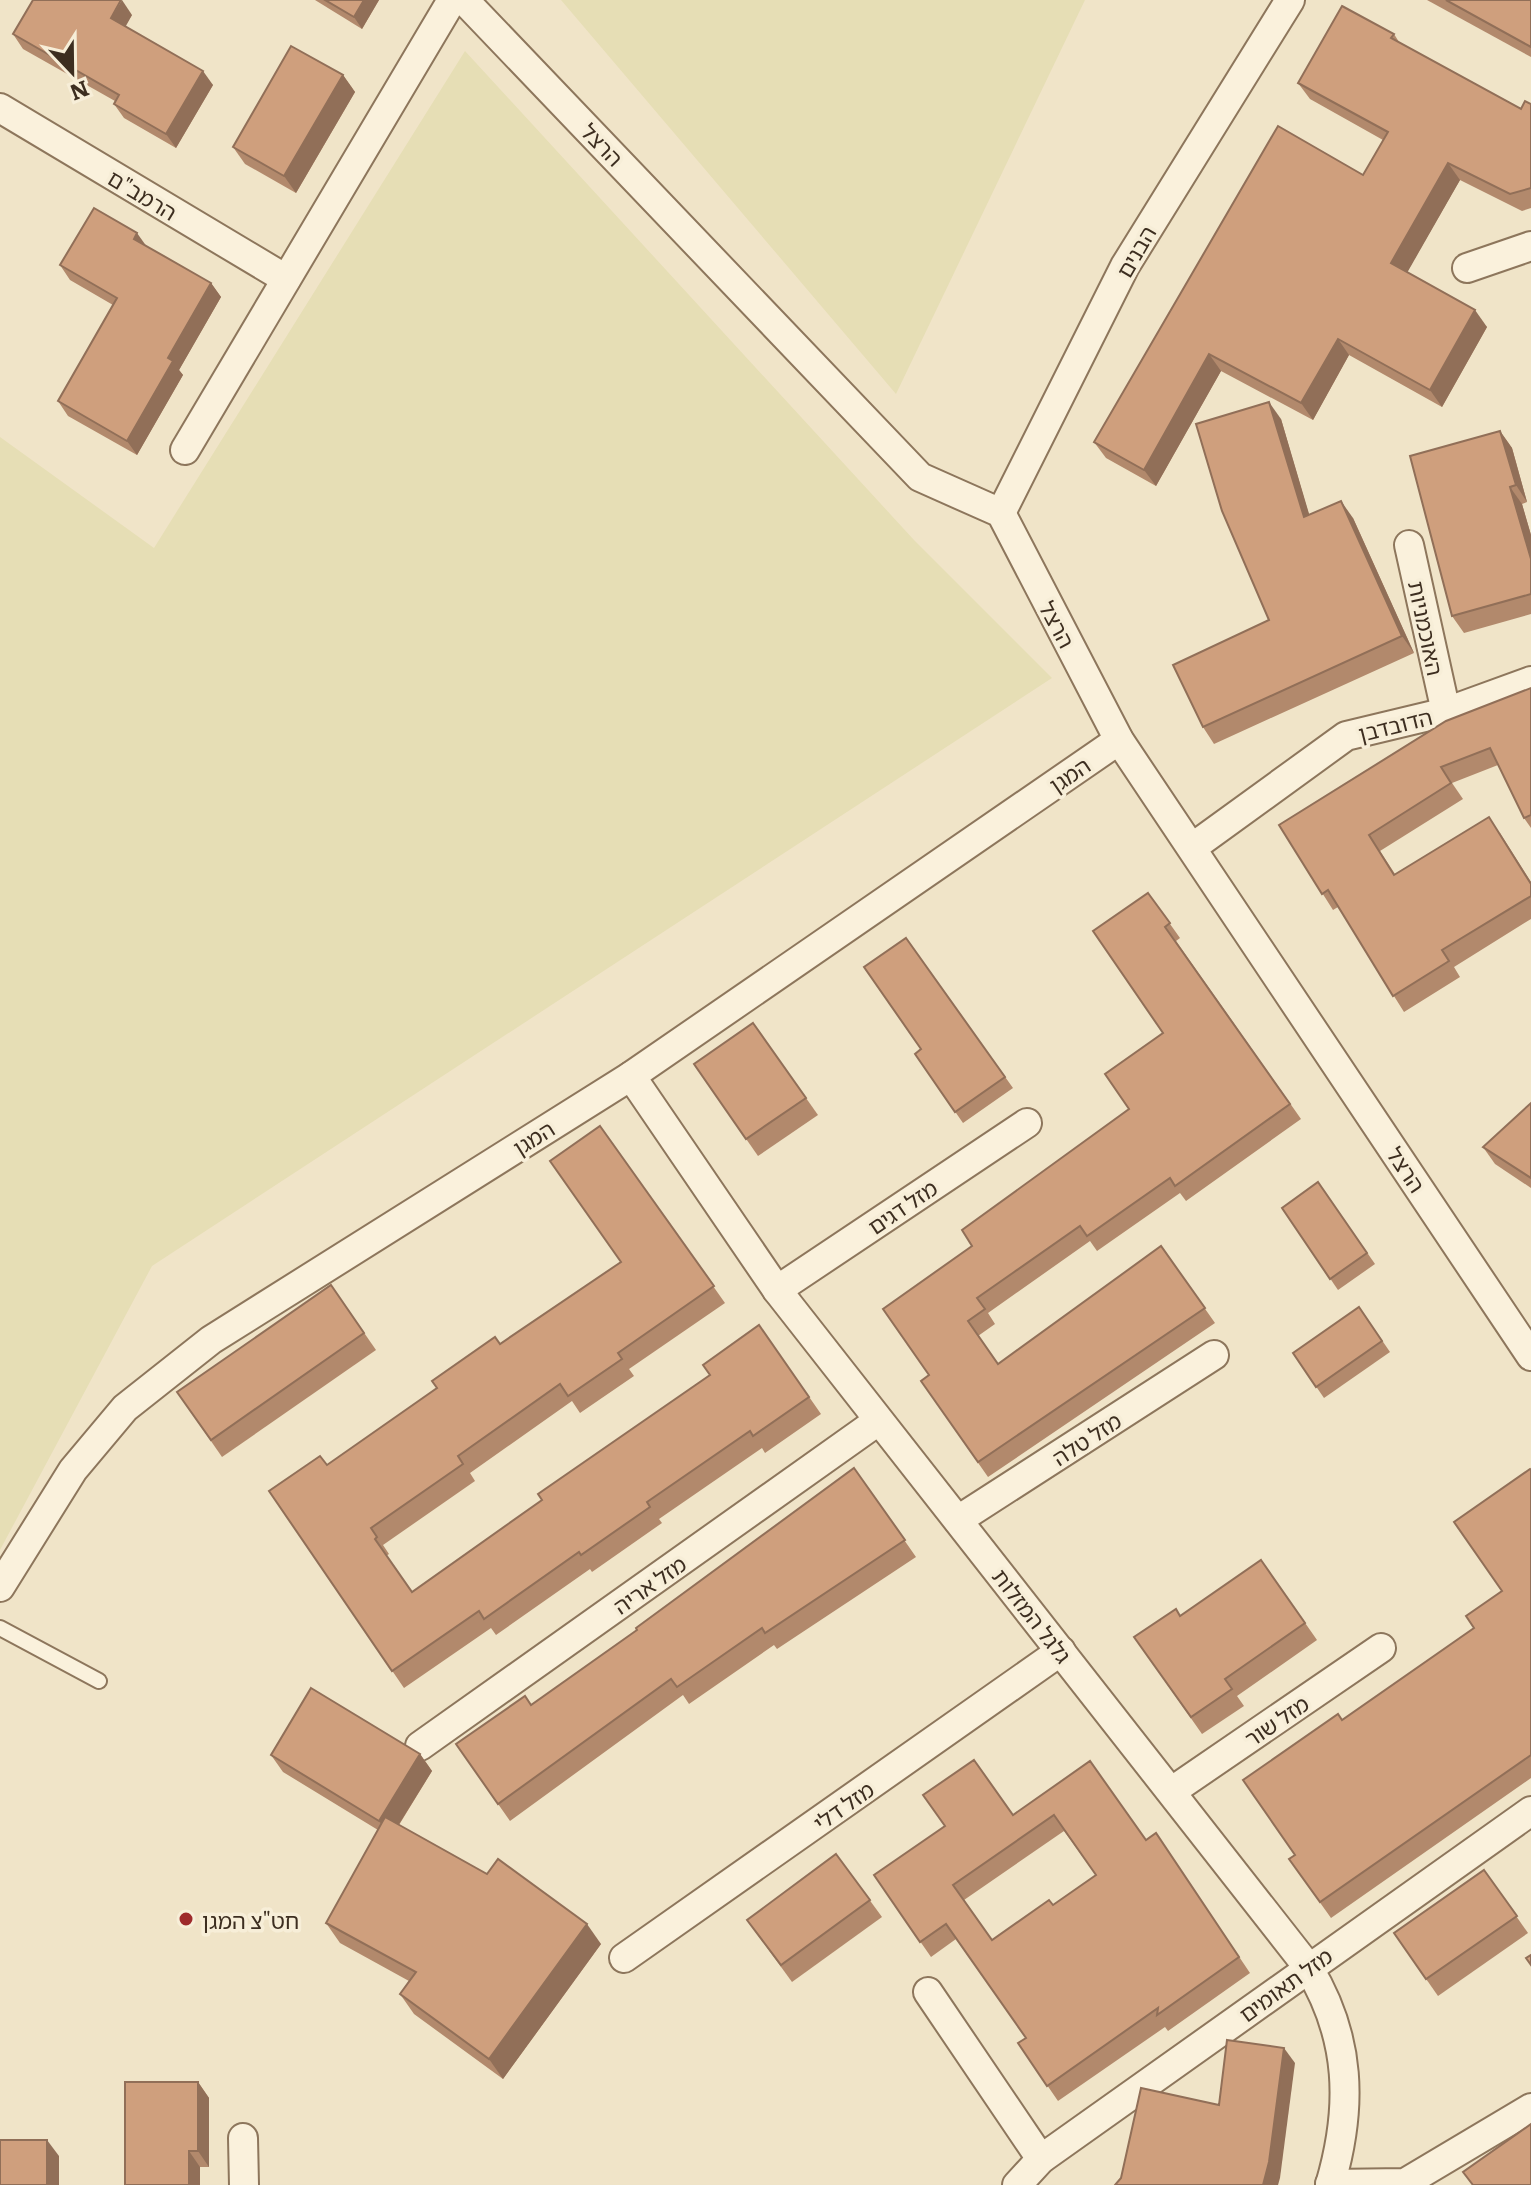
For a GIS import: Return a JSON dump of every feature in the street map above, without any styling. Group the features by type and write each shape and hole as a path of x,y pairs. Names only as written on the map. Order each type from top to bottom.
{"street":[{"path":"185,450 452,0"},
{"name":"הרצל","path":"464,0 920,477 1001,513 1119,740 1531,1356"},
{"name":"הבנים","path":"1001,513 1125,266 1290,0"},
{"name":"הרמב\"ם","path":"0,108 286,279"},
{"path":"1467,268 1531,246"},
{"name":"האוכמניות","path":"1409,545 1446,712"},
{"name":"הדובדבן","path":"1193,847 1346,736 1446,712 1531,681"},
{"name":"המגן","path":"0,1587 73,1470 125,1408 211,1340 631,1076 1119,740"},
{"name":"גלגל המזלות","path":"631,1076 777,1290 1308,1967 1327,1999 1339,2035 1346,2081 1343,2140 1330,2184"},
{"name":"מזל דגים","path":"777,1290 1027,1123"},
{"name":"מזל טלה","path":"958,1520 1214,1355"},
{"name":"מזל אריה","path":"420,1746 878,1421"},
{"name":"מזל שור","path":"1172,1791 1381,1648"},
{"name":"מזל דלי","path":"624,1958 1061,1651"},
{"name":"מזל תאומים","path":"1017,2185 1041,2159 1531,1811"},
{"path":"928,1992 1041,2159"},
{"path":"1330,2184 1405,2183 1531,2108"},
{"path":"243,2138 244,2185"}],"lane":[{"path":"0,1628 99,1681"}],"shaded area":[{"path":"561,0 1085,0 896,394"},
{"path":"465,51 914,540 1052,678 152,1266 0,1550 0,437 154,548"}],"building":[{"path":"33,0 121,0 111,18 203,71 166,134 114,104 119,95 13,34"},
{"path":"325,0 364,0 354,17"},
{"path":"1446,0 1531,0 1531,47"},
{"path":"1342,6 1394,34 1391,38 1521,109 1525,101 1531,104 1531,188 1510,194 1448,163 1391,263 1475,310 1430,390 1338,339 1301,403 1209,354 1144,470 1094,442 1278,126 1363,175 1388,132 1298,83"},
{"path":"291,46 343,75 284,176 233,147"},
{"path":"94,208 137,233 134,239 211,283 168,358 173,361 127,441 58,401 117,298 60,265"},
{"path":"1269,402 1304,517 1341,501 1402,636 1203,727 1173,665 1269,620 1222,511 1196,424"},
{"path":"1500,431 1516,485 1510,487 1531,559 1531,594 1452,616 1410,456"},
{"path":"1531,688 1531,815 1524,818 1490,748 1441,767 1451,783 1369,835 1394,875 1489,817 1531,884 1531,896 1442,950 1449,961 1393,996 1328,890 1322,894 1279,825 1446,721"},
{"path":"1148,893 1170,923 1165,927 1290,1104 1175,1186 1170,1178 1087,1236 1080,1226 977,1298 985,1309 968,1321 998,1364 1161,1246 1205,1308 978,1462 921,1381 929,1375 883,1309 972,1246 962,1230 1129,1109 1105,1074 1163,1033 1093,931"},
{"path":"906,938 1005,1077 955,1112 915,1054 921,1049 864,967"},
{"path":"753,1023 806,1098 746,1139 694,1064"},
{"path":"1531,1103 1531,1178 1483,1147"},
{"path":"600,1126 714,1286 618,1353 622,1359 568,1396 560,1384 458,1456 463,1464 371,1528 377,1537 375,1539 412,1592 542,1500 538,1494 710,1375 703,1365 759,1325 809,1397 753,1436 750,1431 647,1502 650,1507 581,1555 579,1552 484,1619 479,1611 392,1671 269,1491 320,1456 327,1465 437,1388 432,1381 495,1337 500,1344 621,1262 550,1161"},
{"path":"1318,1182 1367,1253 1330,1279 1282,1208"},
{"path":"331,1285 364,1333 211,1440 177,1392"},
{"path":"1359,1307 1382,1341 1316,1387 1293,1353"},
{"path":"854,1468 905,1540 765,1633 762,1628 677,1687 671,1679 498,1804 456,1744 525,1696 531,1705"},
{"path":"1530,1469 1531,1755 1320,1902 1289,1859 1295,1855 1243,1780 1338,1714 1342,1720 1474,1628 1466,1616 1502,1591 1454,1522"},
{"path":"1261,1560 1305,1623 1225,1679 1232,1689 1191,1717 1134,1637 1176,1609 1180,1616"},
{"path":"311,1688 420,1754 379,1821 271,1755"},
{"path":"974,1760 1013,1815 1090,1761 1146,1840 1156,1833 1239,1957 1157,2015 1158,2008 1047,2086 1018,2043 1026,2038 946,1924 920,1942 874,1875 945,1826 923,1795","holes":["1054,1815 1096,1875 1053,1905 1049,1900 992,1940 953,1885"]},
{"path":"385,1817 487,1874 498,1859 587,1924 489,2059 400,1994 416,1972 326,1923"},
{"path":"836,1854 870,1900 781,1965 747,1920"},
{"path":"1484,1870 1517,1916 1426,1979 1394,1933"},
{"path":"1227,2040 1284,2048 1269,2162 1263,2185 1115,2185 1121,2178 1141,2088 1219,2105"},
{"path":"125,2082 198,2082 198,2151 189,2151 189,2185 125,2185"},
{"path":"1531,2124 1531,2185 1473,2185 1463,2172"},
{"path":"0,2140 47,2140 47,2185 0,2185"}],"place":[{"name":"חט\"צ המגן","path":"186,1919"}]}
